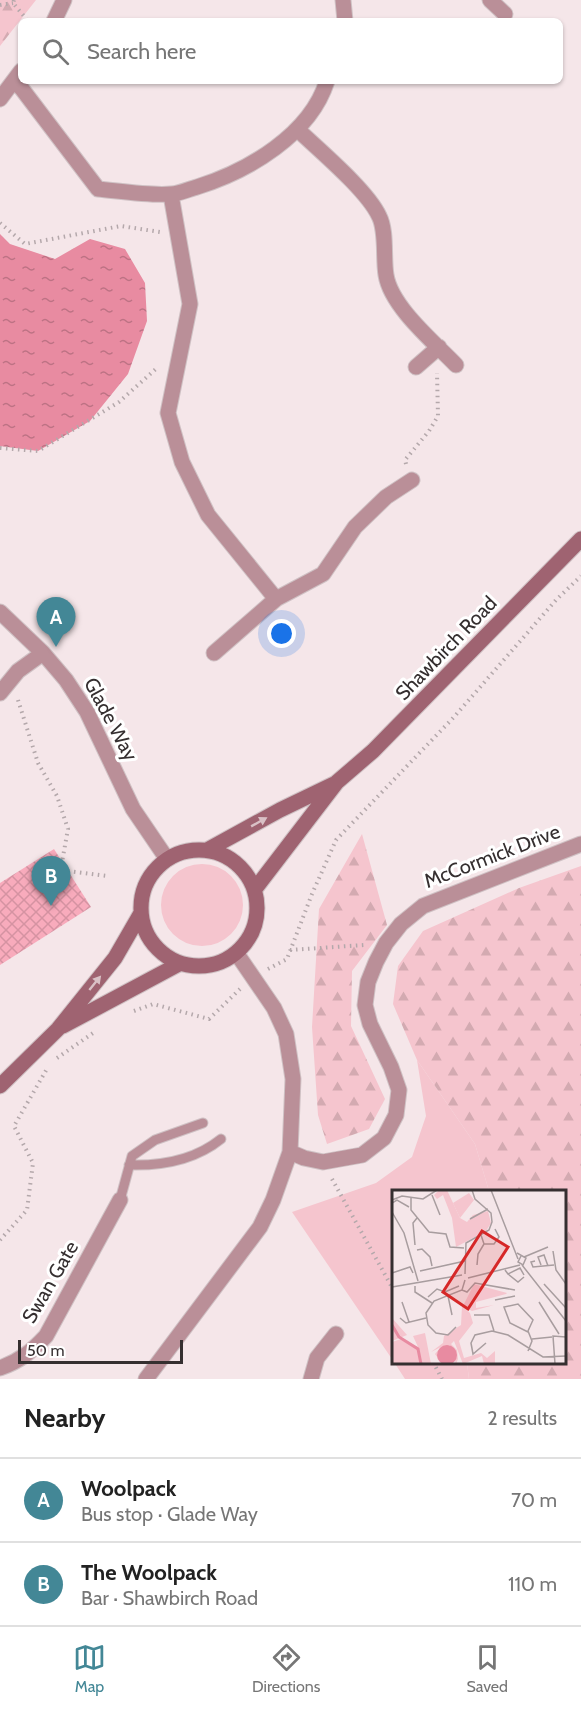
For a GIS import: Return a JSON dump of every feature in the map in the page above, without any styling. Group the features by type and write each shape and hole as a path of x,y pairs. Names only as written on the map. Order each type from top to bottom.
{"main road":[{"name":"Shawbirch Road","path":"255,889 337,782 374,751 581,539"},
{"name":"Shawbirch Road","path":"207,850 337,782"},
{"path":"193,850 207,850 223,854 247,875 255,889 257,910 253,931 237,954 219,963 199,967 179,964 164,956 152,944 144,930 141,897 146,882 155,869 167,859 193,850"},
{"path":"0,1086 58,1029 115,958 141,913"},
{"path":"58,1029 179,964"}],"street":[{"path":"55,18 64,0"},
{"path":"343,0 345,18"},
{"path":"490,0 505,15"},
{"path":"0,99 17,76"},
{"path":"20,84 98,189 171,195 224,178 271,153 297,129 323,93 326,84"},
{"path":"297,129 360,190 380,217 386,277 394,296 433,352 456,366"},
{"path":"171,195 189,304 168,413 182,462 208,515 276,599"},
{"path":"416,367 433,352"},
{"path":"214,653 276,599 323,574 356,527 386,497 412,480"},
{"name":"Glade Way","path":"0,612 43,653 66,680 87,712 133,809 167,859"},
{"path":"0,693 18,671 43,653"},
{"name":"McCormick Drive","path":"290,1152 323,1162 362,1155 384,1138 396,1115 399,1090 391,1066 370,1024 365,1005 368,982 376,962 400,924 423,906 581,844"},
{"path":"146,1379 260,1227 273,1200 290,1152 293,1079 286,1034 274,1008 237,954"},
{"name":"Swan Gate","path":"0,1368 30,1353 46,1335 120,1200"},
{"path":"311,1379 317,1358 336,1334"}],"lane":[{"path":"120,1200 132,1156 155,1140 203,1123"},
{"path":"129,1165 153,1166 188,1157 208,1149 221,1139"}],"path":[{"path":"0,4 14,1 26,18"},
{"path":"0,223 25,244 121,225 178,234"},
{"path":"0,448 38,451 119,402 181,347"},
{"path":"412,480 405,460 429,431 438,416 438,376 433,352"},
{"path":"277,965 287,960 312,894 336,840 454,717 556,600 581,576"},
{"path":"12,680 38,763 57,796 68,829 62,862"},
{"path":"68,871 106,876"},
{"path":"290,950 386,943"},
{"path":"125,1014 153,1004 209,1019 222,1006"},
{"path":"0,1240 27,1210 33,1163 14,1126 50,1063 97,1030"},
{"path":"323,1162 392,1289"},
{"path":"434,1364 442,1379"}],"green space":[{"path":"0,0 36,0 22,18 18,18 18,23 0,46"},
{"path":"362,834 387,925 352,971 351,1026 385,1099 369,1129 327,1144 318,1115 312,1027 319,909"},
{"path":"202,864 218,867 231,876 240,889 243,905 240,921 231,934 218,943 202,946 186,943 173,934 164,921 161,905 164,889 173,876 186,867"},
{"path":"581,866 581,1379 469,1379 467,1364 566,1364 566,1190 489,1190 475,1144 417,1060 393,1004 398,966 423,931 519,888"},
{"path":"417,1060 475,1144 489,1190 392,1190 392,1359 292,1212 376,1183 412,1157 426,1116"},
{"path":"395,1364 467,1364 469,1379 405,1379"}],"water":[{"path":"0,234 10,244 55,259 90,239 125,249 145,283 147,321 128,374 90,421 38,451 0,446"}],"building":[{"path":"54,849 91,907 0,965 0,883"}],"place":[{"name":"Woolpack","path":"56,647"},
{"name":"The Woolpack","path":"51,906"}]}
